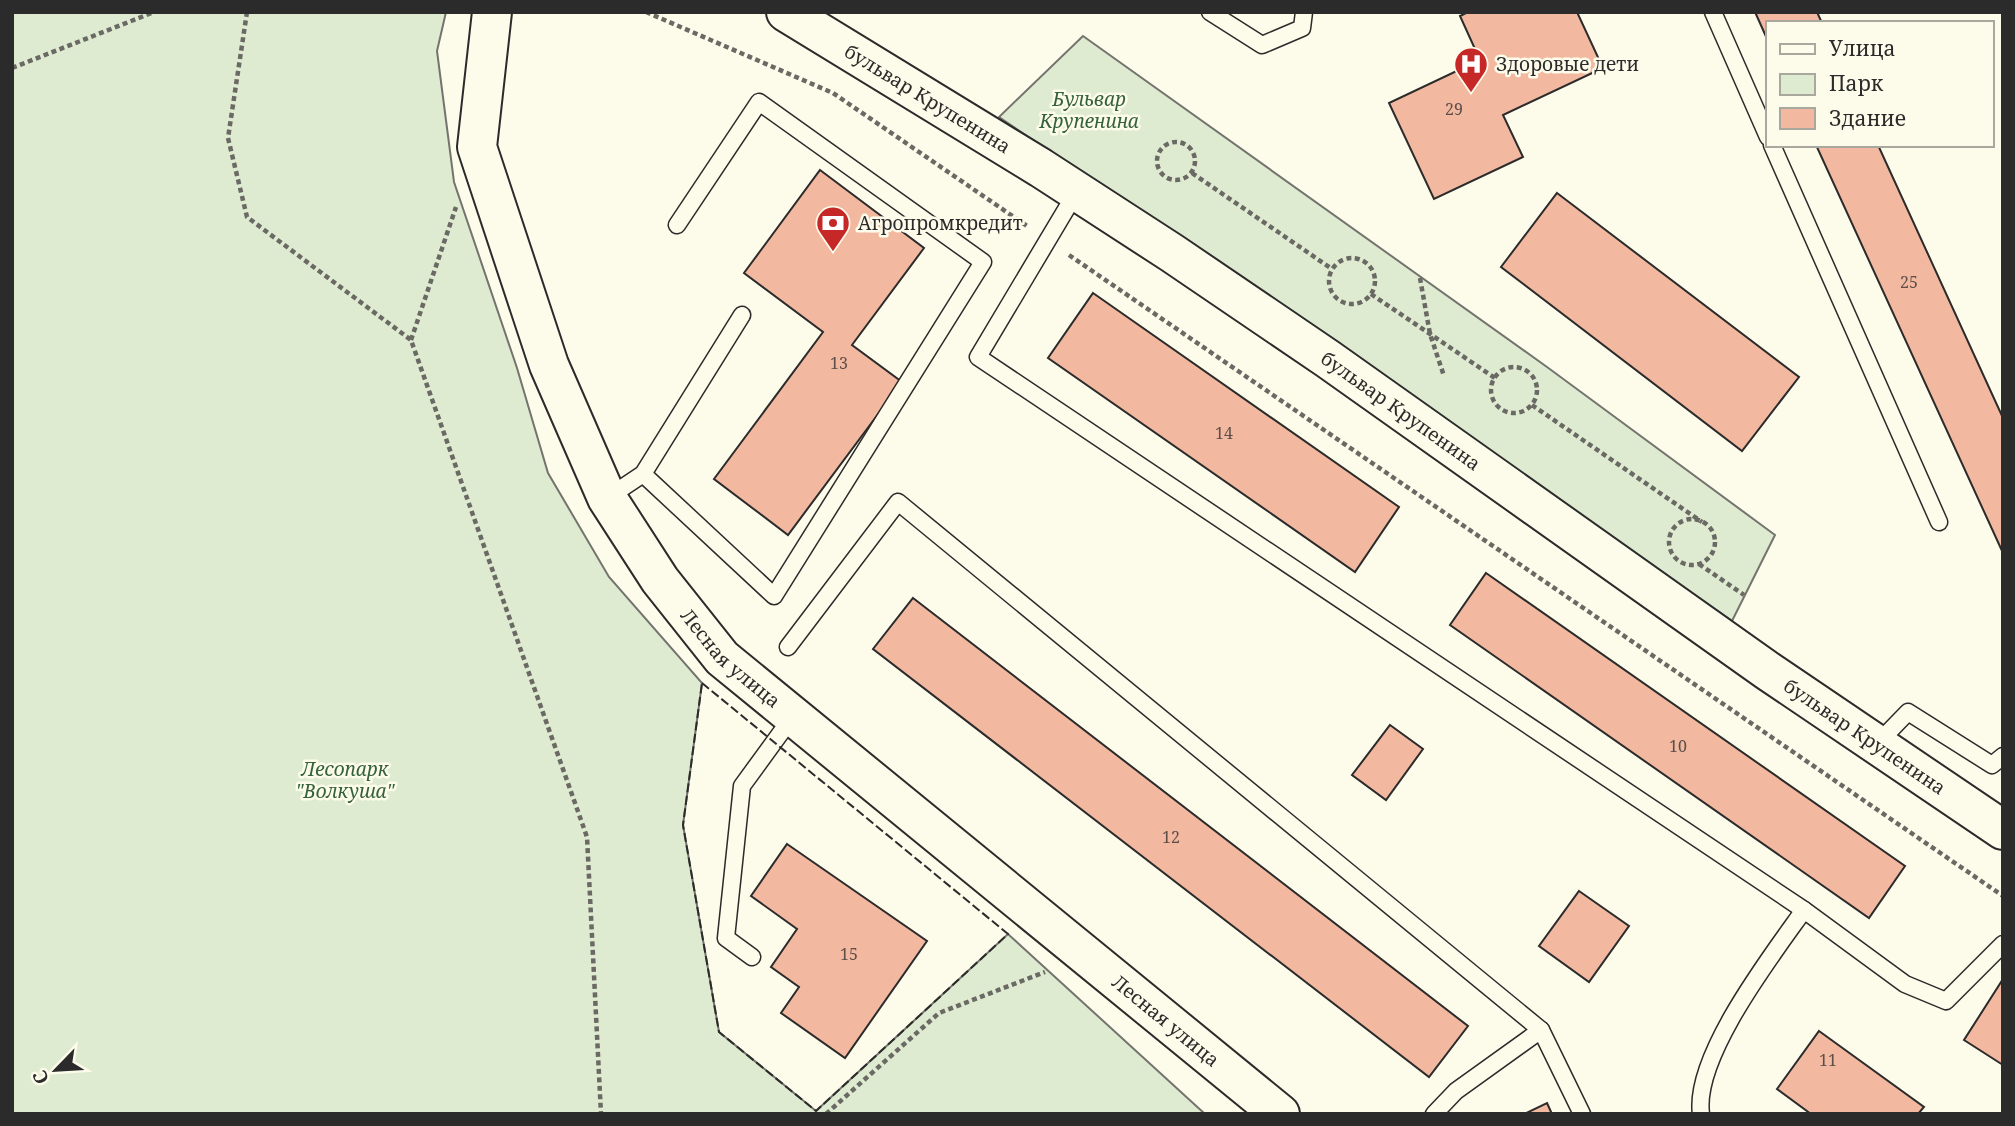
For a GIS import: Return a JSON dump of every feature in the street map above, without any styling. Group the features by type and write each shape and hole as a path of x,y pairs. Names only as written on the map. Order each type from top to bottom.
{"street":[{"name":"Лесная улица","path":"492,12 477,147 549,365 607,498 660,580 722,658 1084,957 1280,1114"},
{"name":"бульвар Крупенина","path":"786,12 1077,191 1328,359 1638,580 2003,830"}],"lane":[{"path":"1210,12 1262,46 1302,28 1304,12"},
{"path":"1713,12 1766,132"},
{"path":"643,474 774,596 983,262 759,102 677,225"},
{"path":"1773,147 1939,522"},
{"path":"1077,191 978,357 1804,910 1905,984 1946,1001 2003,944"},
{"path":"607,498 643,474 741,315"},
{"path":"788,647 898,502 1541,1030 1582,1114"},
{"path":"1876,745 1908,712 1992,765 2003,757"},
{"path":"752,957 726,938 742,786 793,716"},
{"path":"1701,1114 1700,1104 1715,1051 1750,985 1804,910"},
{"path":"1434,1114 1456,1091 1541,1030"}],"path":[{"path":"12,68 154,12"},
{"path":"247,12 228,138 247,217 411,340 587,837 601,1114"},
{"path":"646,12 833,93 2003,896"},
{"path":"1176,142 1187,146 1194,155 1192,173 1181,180 1163,175 1157,163 1160,151 1176,142"},
{"path":"411,340 477,147"},
{"path":"1192,173 1332,269"},
{"path":"1347,258 1362,261 1368,265 1375,279 1371,294 1352,304 1338,300 1329,287 1332,269 1347,258"},
{"path":"1420,278 1430,334 1444,376"},
{"path":"1371,294 1495,378"},
{"path":"1509,368 1531,374 1537,388 1532,405 1514,413 1500,409 1492,397 1495,378 1509,368"},
{"path":"1532,405 1702,522 1713,533 1715,540 1711,555 1699,564 1684,565 1678,561 1669,541 1670,534 1679,523 1695,519 1702,522"},
{"path":"1699,564 1744,595"},
{"path":"826,1114 939,1013 1084,957"}],"green space":[{"name":"Лесопарк \"Волкуша\"","path":"12,12 446,12 437,51 454,182 517,368 548,473 609,577 702,683 683,825 719,1032 816,1111 1008,934 1205,1114 12,1114"},
{"name":"Бульвар Крупенина","path":"1083,36 1547,367 1775,535 1732,621 999,117"}],"building":[{"path":"1468,12 1577,12 1603,68 1503,115 1523,157 1434,199 1389,103 1480,60 1460,16"},
{"path":"1755,12 1817,12 1821,21 1766,21 1766,37"},
{"path":"1817,147 1879,147 2003,418 2003,553"},
{"path":"820,170 924,248 852,345 902,382 788,535 714,479 823,332 744,273"},
{"path":"1557,193 1799,377 1742,451 1501,267"},
{"path":"1093,293 1399,507 1355,572 1048,358"},
{"path":"1486,573 1905,866 1869,918 1450,625"},
{"path":"913,598 1468,1026 1429,1077 873,649"},
{"path":"1390,725 1423,749 1386,800 1352,775"},
{"path":"787,844 927,941 845,1058 781,1013 799,987 771,967 797,929 751,896"},
{"path":"1579,891 1629,926 1589,982 1539,946"},
{"path":"2003,979 2003,1065 1964,1040"},
{"path":"1819,1031 1924,1107 1918,1114 1811,1114 1777,1089"},
{"path":"1547,1103 1552,1114 1524,1114"}],"fence":[{"path":"702,683 1008,934 816,1111 719,1032 683,825 702,683"}],"place":[{"name":"Здоровые дети","path":"1471,94"},
{"name":"Агропромкредит","path":"833,253"}]}
